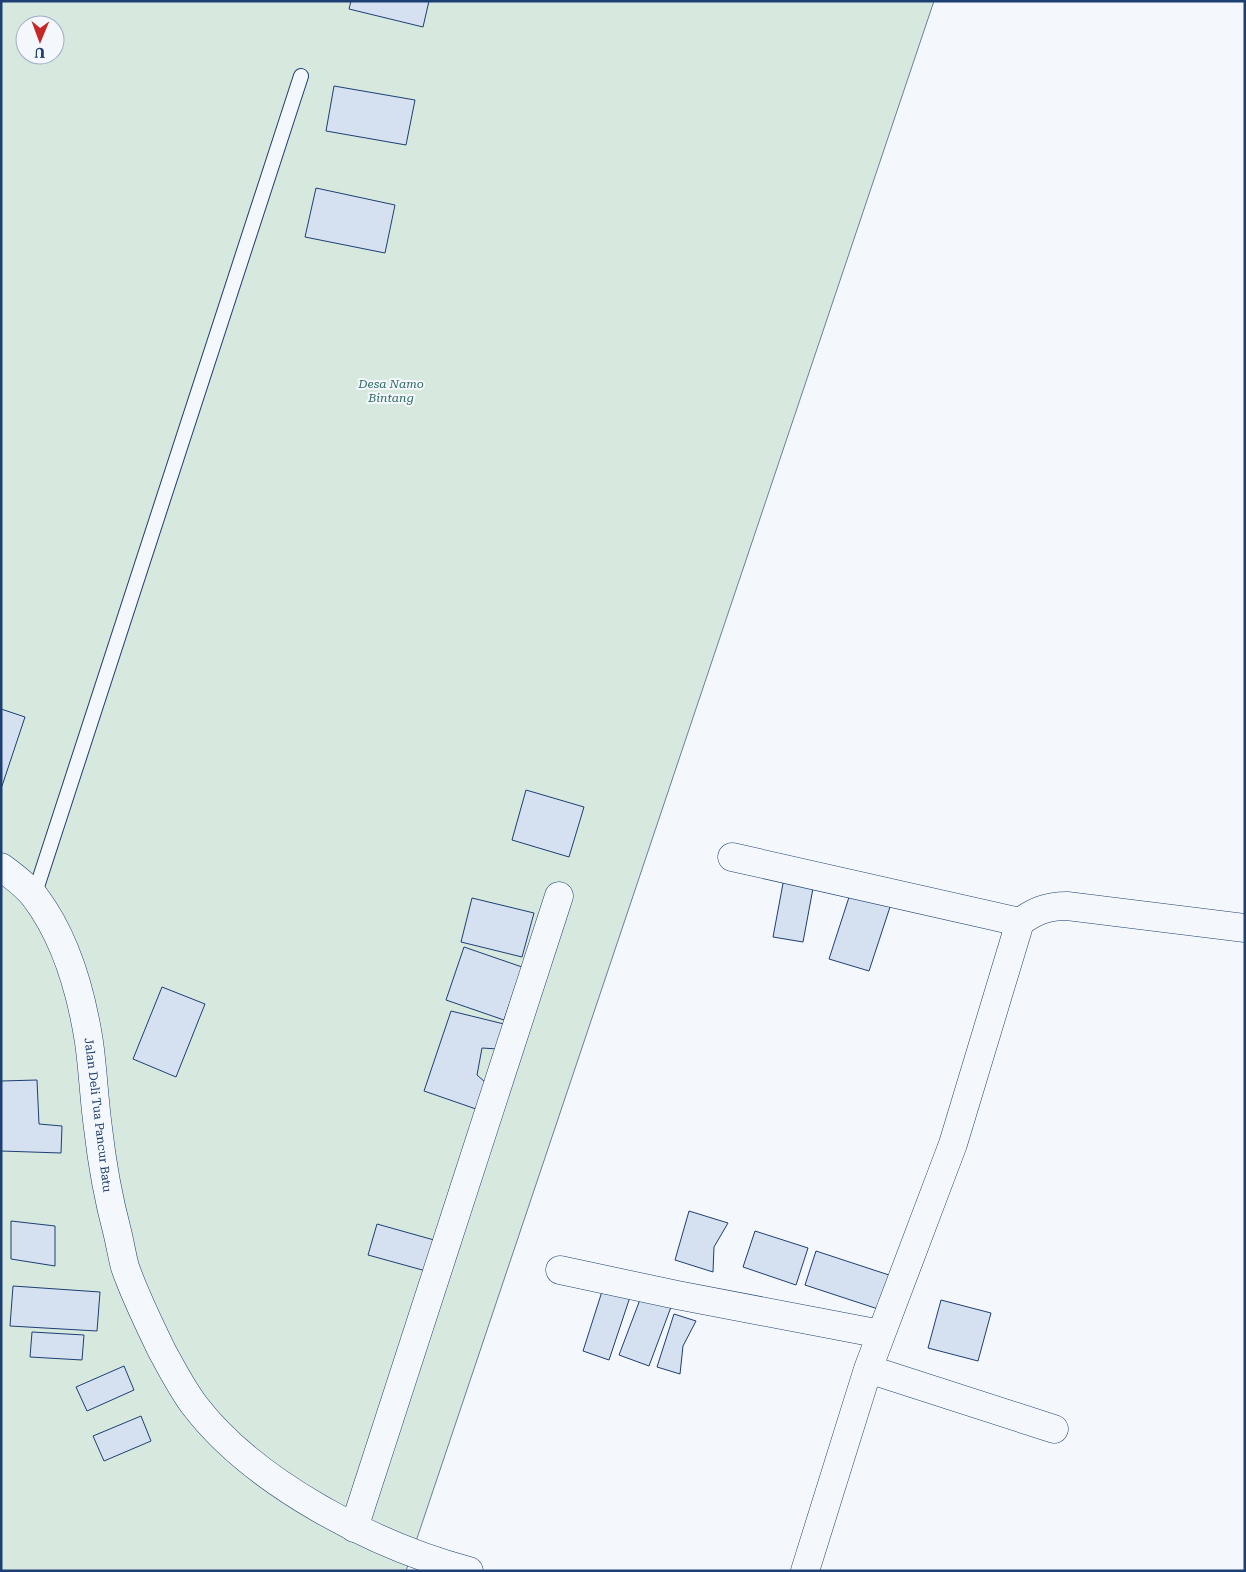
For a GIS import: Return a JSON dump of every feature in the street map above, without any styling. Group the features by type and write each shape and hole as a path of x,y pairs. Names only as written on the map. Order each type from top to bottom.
{"street":[{"path":"732,857 1020,922"},
{"name":"Jalan Deli Tua Pancur Batu","path":"1,867 34,896 56,930 70,962 79,992 89,1041 107,1191 125,1266 148,1324 173,1372 194,1406 223,1437 254,1464 290,1490 354,1528 436,1567 469,1571"},
{"path":"354,1528 559,896"},
{"path":"804,1571 868,1369 954,1144 1020,922 1040,909 1051,906 1067,906 1245,928"},
{"path":"560,1270 696,1299 881,1334"},
{"path":"868,1369 1054,1429"}],"lane":[{"path":"34,896 301,76"}],"green space":[{"name":"Desa Namo Bintang","path":"1,1 934,1 406,1571 1,1571"}],"building":[{"path":"351,1 429,1 423,27 349,9"},
{"path":"334,86 415,100 406,145 326,131"},
{"path":"316,188 395,205 385,253 305,237"},
{"path":"1,709 25,717 2,786 1,786"},
{"path":"526,790 584,807 569,857 512,840"},
{"path":"784,878 814,883 803,942 773,937"},
{"path":"851,891 891,904 869,971 829,959"},
{"path":"472,898 534,913 522,957 461,942"},
{"path":"464,947 522,967 504,1020 446,1000"},
{"path":"162,987 205,1004 176,1077 133,1059"},
{"path":"451,1011 504,1024 498,1049 482,1048 477,1075 485,1082 476,1109 424,1091"},
{"path":"37,1080 39,1124 62,1126 61,1153 1,1151 1,1081"},
{"path":"689,1211 728,1223 714,1247 713,1272 675,1260"},
{"path":"11,1221 55,1226 55,1266 11,1259"},
{"path":"377,1224 434,1240 426,1271 368,1255"},
{"path":"755,1231 808,1248 796,1285 743,1267"},
{"path":"816,1251 889,1275 878,1309 805,1285"},
{"path":"605,1282 632,1291 609,1360 583,1351"},
{"path":"13,1286 100,1292 97,1331 10,1326"},
{"path":"641,1297 671,1307 649,1366 619,1355"},
{"path":"941,1300 991,1313 978,1361 928,1348"},
{"path":"674,1314 696,1321 683,1346 680,1374 657,1367"},
{"path":"32,1332 84,1335 82,1360 30,1357"},
{"path":"124,1366 134,1390 87,1411 76,1387"},
{"path":"141,1416 151,1441 104,1461 93,1436"}]}
